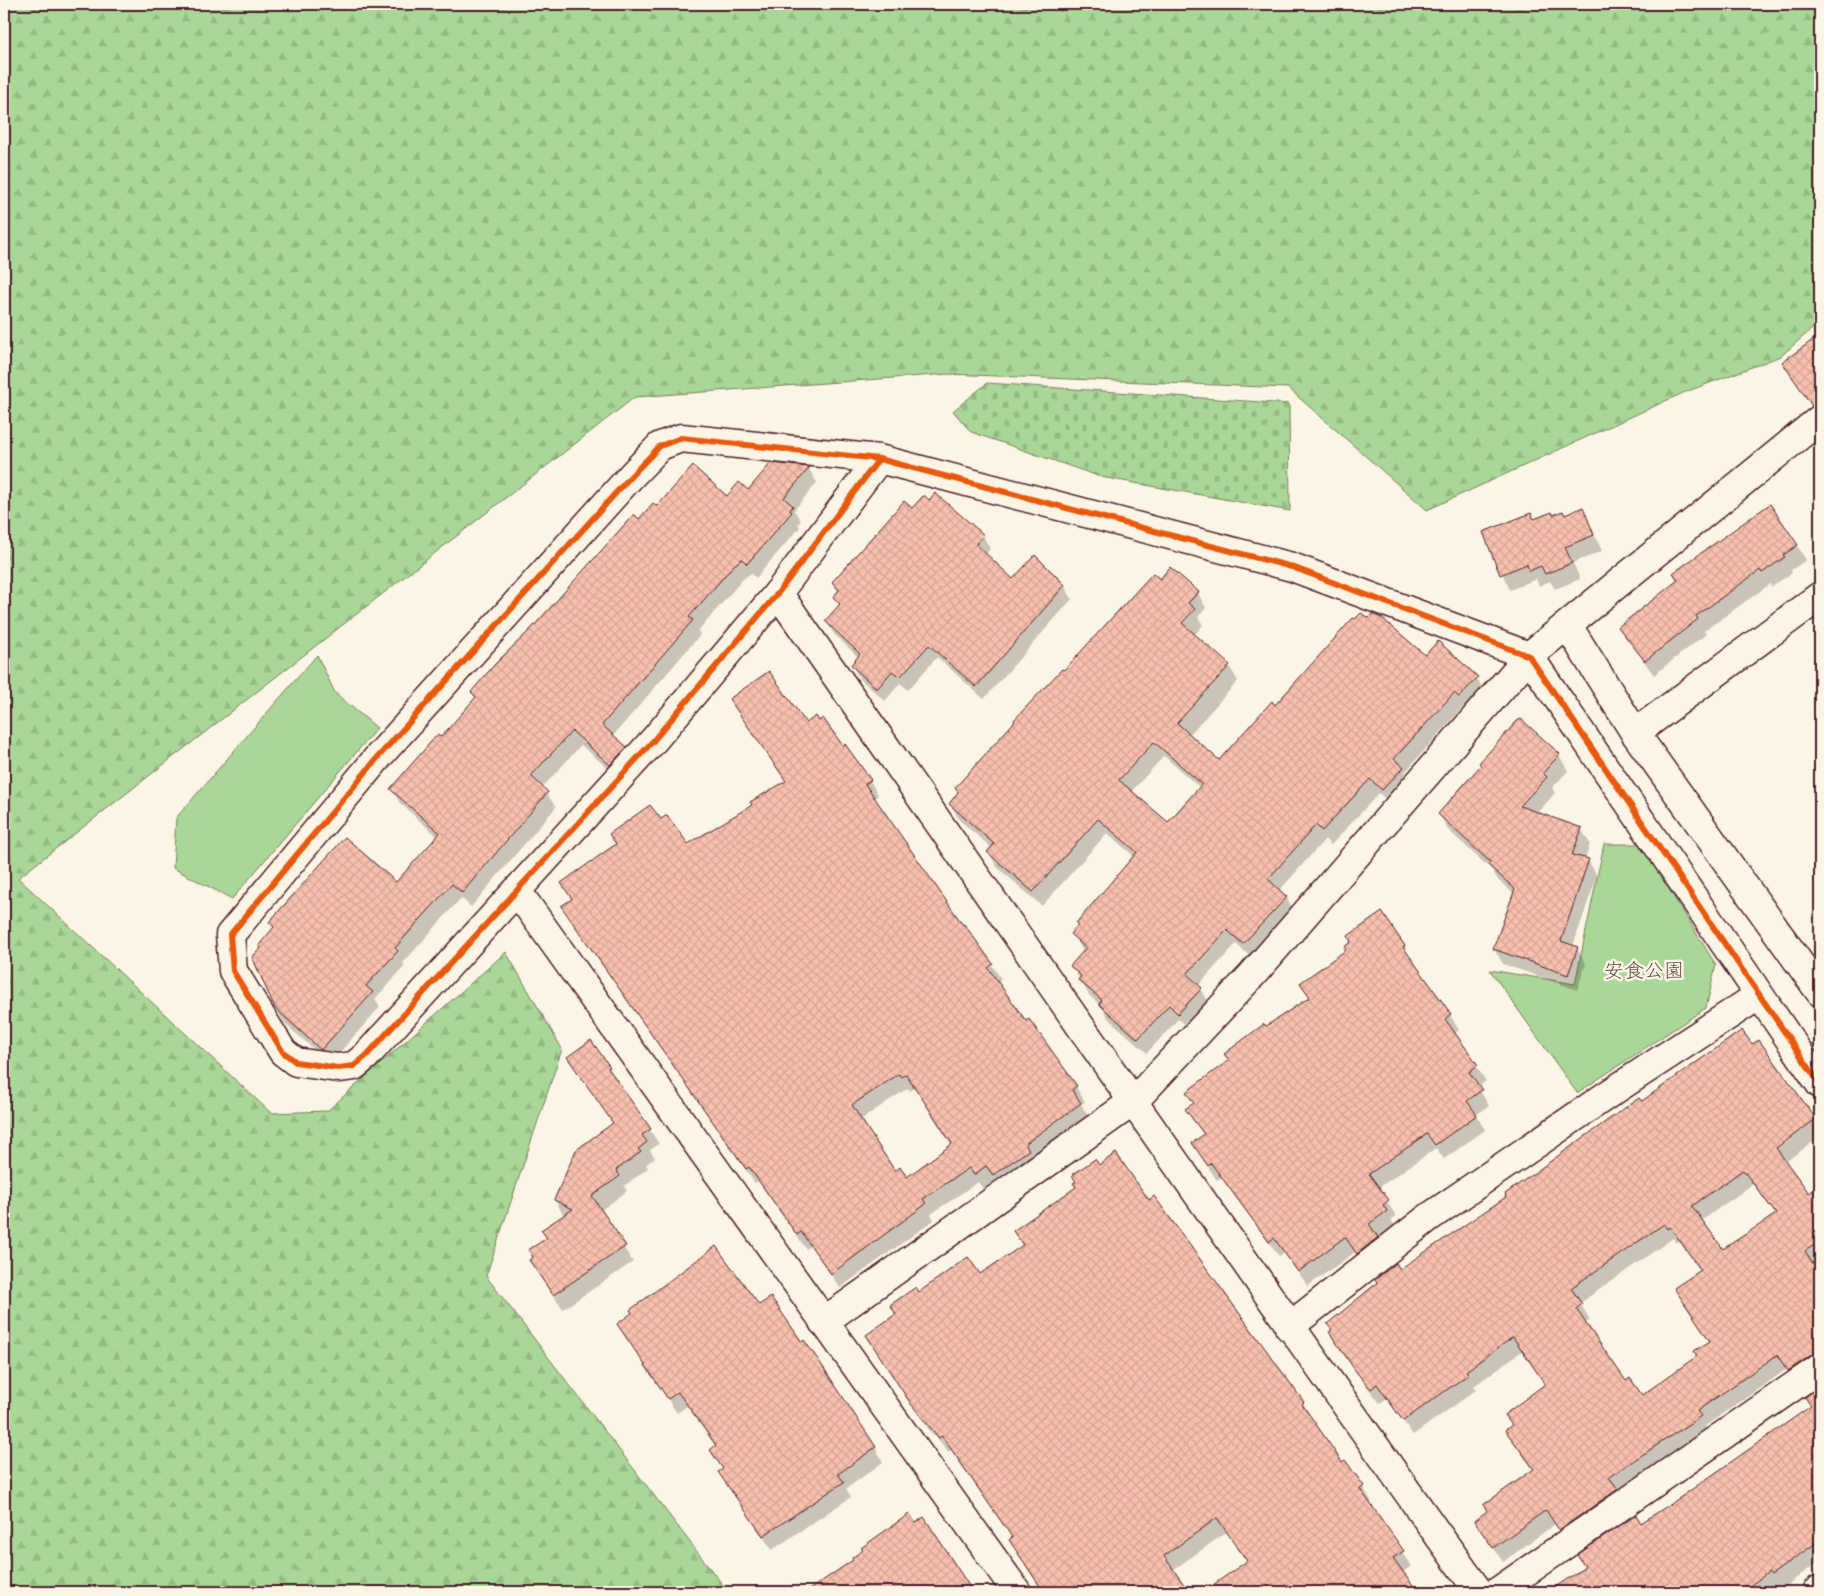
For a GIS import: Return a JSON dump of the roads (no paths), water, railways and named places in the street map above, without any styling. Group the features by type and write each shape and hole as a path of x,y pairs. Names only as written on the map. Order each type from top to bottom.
{"street":[{"path":"824,1322 1134,1101 1253,974 1528,656 1568,626 1820,419"},
{"path":"879,459 778,593 653,741 366,1056 354,1066 316,1066 296,1062 283,1052 233,971 230,935 235,927 379,756 660,446 681,438 879,459 1292,567 1528,656 1758,996 1820,1084"},
{"path":"778,593 1134,1101 1289,1327 1479,1592"},
{"path":"1635,733 1820,596"},
{"path":"1568,626 1635,733 1820,992"},
{"path":"517,891 1017,1592"},
{"path":"1289,1327 1428,1218 1607,1095 1758,996"},
{"path":"1497,1592 1820,1368"},
{"path":"1816,1592 1820,1589"}],"park label":[{"name":"安食公園","path":"1644,970"}]}
